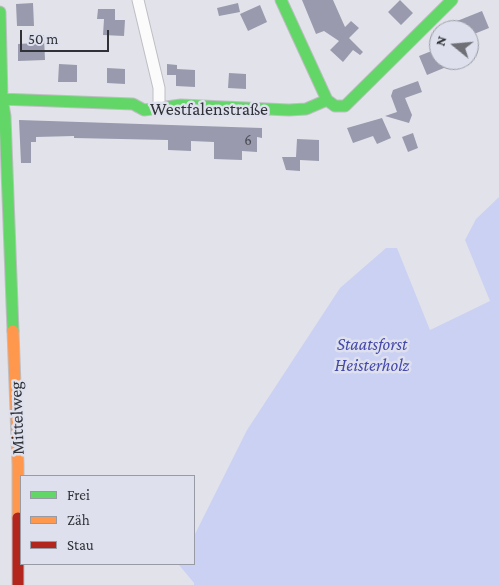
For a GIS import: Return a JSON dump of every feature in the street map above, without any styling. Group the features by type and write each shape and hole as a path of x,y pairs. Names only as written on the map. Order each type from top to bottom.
{"street":[{"path":"138,0 159,88 159,106"},
{"path":"281,0 327,100 335,106 345,106 452,0"},
{"name":"Mittelweg","path":"0,12 1,99 5,116 11,244 18,465 18,585"},
{"name":"Westfalenstraße","path":"1,99 133,104 144,110 152,110 159,106 181,105 289,110 306,109 327,100"}],"green space":[{"name":"Staatsforst Heisterholz","path":"499,197 499,585 194,585 179,565 195,565 195,534 247,430 340,288 386,248 397,248 430,330 490,301 465,240 476,219"}],"building":[{"path":"302,0 333,0 345,27 351,21 359,28 349,38 363,52 360,55 353,50 343,62 330,50 339,41 324,31 316,34"},
{"path":"400,0 413,13 401,25 388,12"},
{"path":"33,3 34,26 17,26 16,4"},
{"path":"238,3 240,12 219,16 217,8"},
{"path":"260,5 267,22 248,31 240,14"},
{"path":"98,9 115,9 115,20 125,20 124,36 103,35 104,19 97,19"},
{"path":"482,11 489,28 479,32 479,20 460,20"},
{"path":"34,35 44,35 45,60 18,61 18,44 35,43"},
{"path":"429,52 429,70 439,70 427,75 419,56"},
{"path":"59,64 77,65 77,82 58,82"},
{"path":"167,64 177,65 177,69 195,70 195,87 176,86 176,75 167,75"},
{"path":"107,68 125,69 125,84 107,83"},
{"path":"229,73 246,74 246,89 228,88"},
{"path":"418,81 422,92 405,98 412,115 409,123 385,116 397,112 391,96 393,90"},
{"path":"382,118 391,138 377,144 373,136 353,143 347,128"},
{"path":"19,120 262,128 262,138 257,137 257,152 242,151 242,160 214,159 214,142 191,141 191,151 168,150 168,140 74,138 74,136 36,137 36,142 31,142 31,163 21,163"},
{"path":"413,133 418,148 408,152 402,137"},
{"path":"297,139 319,140 319,161 300,160 300,171 286,170 282,157 296,157"}],"traffic: fast":[{"path":"281,0 327,100 335,106 345,106 452,0"},
{"path":"0,12 2,99 5,116 13,331"},
{"path":"0,99 133,104 144,110 181,105 289,110 306,109 327,100"}],"traffic: slow":[{"path":"13,331 18,518"}],"traffic: jam":[{"path":"18,518 18,585"}]}
